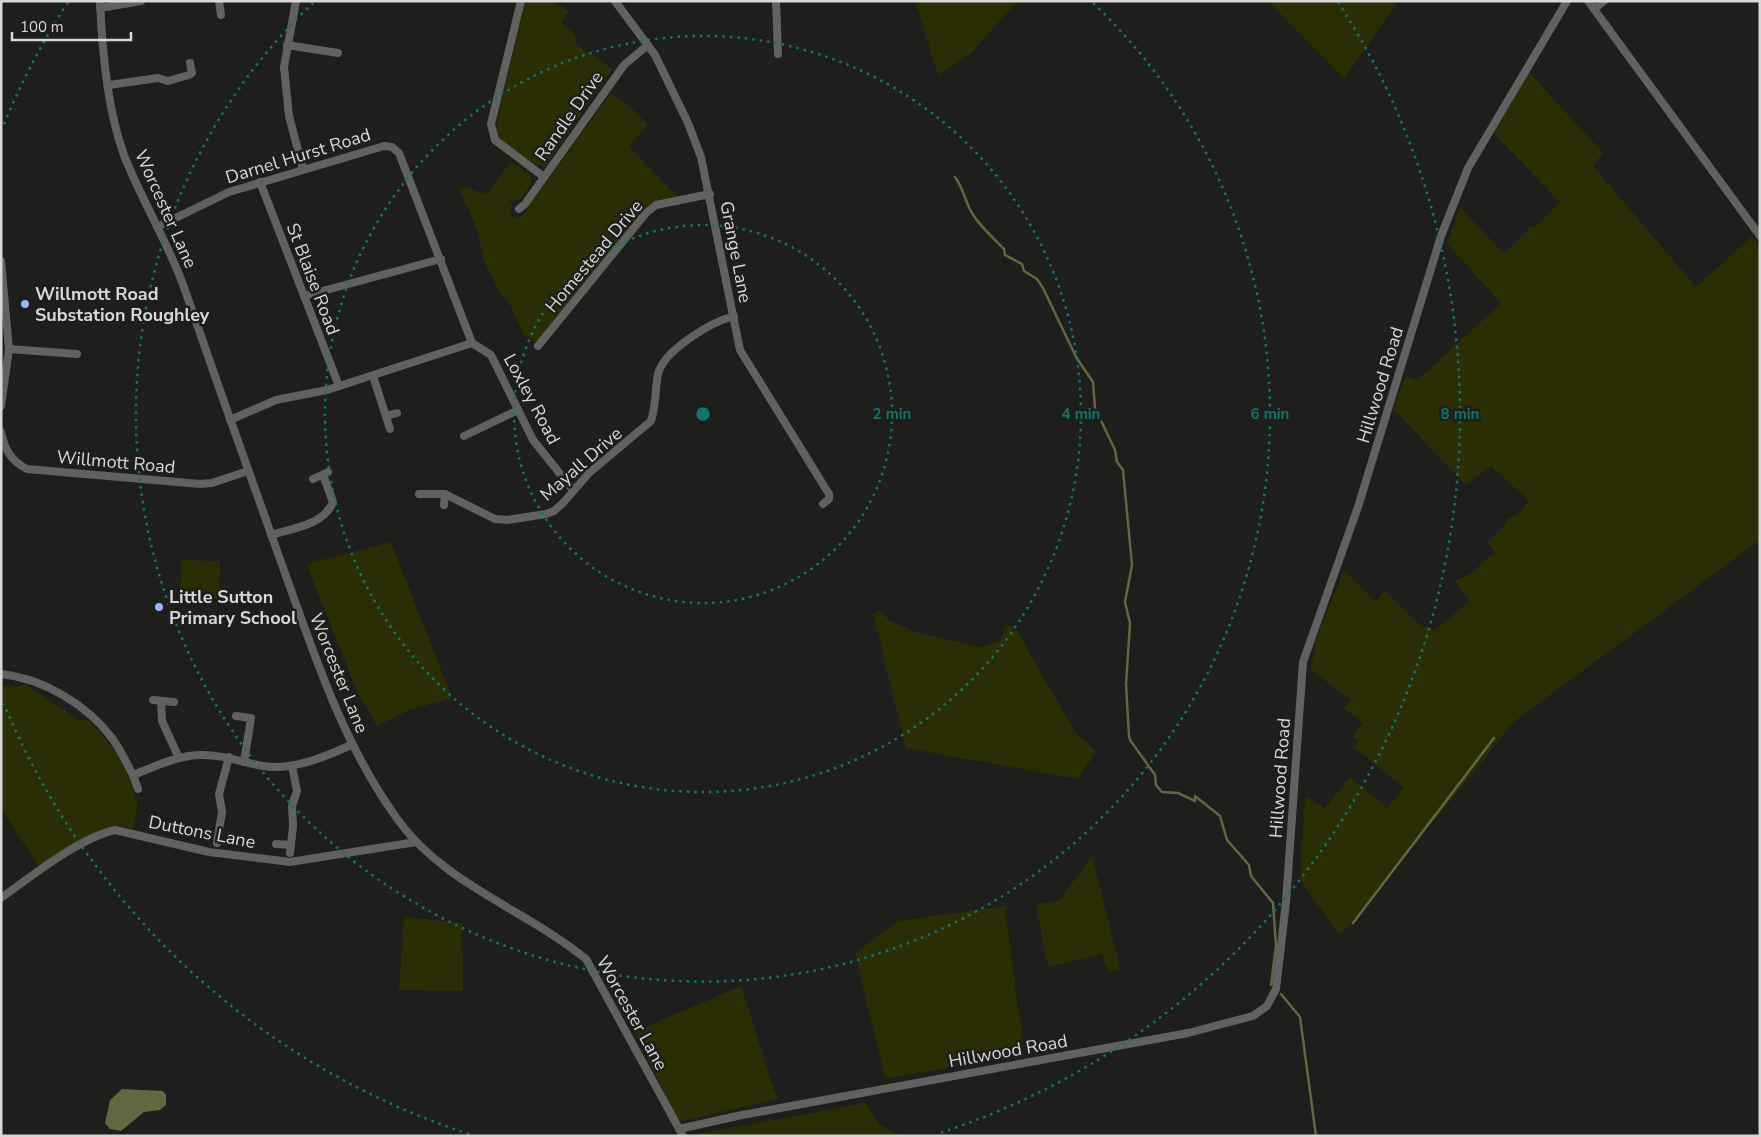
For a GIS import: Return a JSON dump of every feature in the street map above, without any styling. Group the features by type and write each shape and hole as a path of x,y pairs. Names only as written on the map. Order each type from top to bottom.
{"street":[{"path":"100,5 141,1"},
{"path":"219,1 221,15"},
{"path":"296,1 284,67 289,116 303,170"},
{"path":"521,1 491,124 492,133 502,146 544,177"},
{"name":"Grange Lane","path":"615,1 648,45 688,123 710,194 740,350 828,494 829,499 823,504"},
{"path":"776,1 778,54"},
{"name":"Hillwood Road","path":"681,1133 742,1115 1188,1033 1253,1016 1271,1000 1276,989 1286,902 1303,662 1358,508 1441,236 1451,210 1478,151 1567,1"},
{"path":"1588,1 1760,236"},
{"path":"1594,9 1604,1"},
{"name":"Worcester Lane","path":"100,5 109,85 116,129 121,145 134,181 176,265 313,652 351,744 398,821 416,842 450,871 566,942 586,959 681,1133"},
{"path":"287,45 338,53"},
{"name":"Randle Drive","path":"519,209 525,204 624,65 648,45"},
{"path":"109,85 158,78 168,81 192,73 190,63"},
{"name":"Darnel Hurst Road","path":"157,227 199,205 260,182 384,146 392,147 399,153 472,344"},
{"name":"St Blaise Road","path":"260,182 339,386"},
{"name":"Homestead Drive","path":"538,346 646,213 656,205 710,194"},
{"path":"304,296 441,259"},
{"path":"1,261 9,349 1,406"},
{"name":"Mayall Drive","path":"419,494 445,494 495,519 507,520 554,511 589,473 651,421 659,372 675,349 719,320 734,316"},
{"path":"230,420 276,400 339,386 472,344"},
{"name":"Loxley Road","path":"472,344 491,355 533,440 573,490"},
{"path":"9,349 77,354"},
{"path":"373,376 390,429"},
{"path":"464,436 474,427 518,410"},
{"path":"386,416 397,412"},
{"name":"Willmott Road","path":"1,432 4,447 12,458 28,469 200,484 212,483 248,470"},
{"path":"271,535 320,519 329,512 333,502 326,473 313,479"},
{"path":"444,505 445,494"},
{"path":"1,674 28,679 44,686 90,714 112,739 133,775 138,789"},
{"path":"152,700 174,702"},
{"path":"162,701 162,721 179,758"},
{"path":"236,716 251,718 244,762"},
{"path":"133,775 179,758 206,755 277,768 292,766 351,744"},
{"path":"208,834 217,839 222,812 219,794 229,758"},
{"path":"290,854 292,806 297,791 292,766"},
{"name":"Duttons Lane","path":"1,898 72,850 100,834 115,830 209,852 290,862 416,842"},
{"path":"276,844 291,845"}],"shaded area":[{"path":"526,1 552,1 569,11 561,23 576,36 575,43 612,69 545,167 528,160 513,150 501,141 497,132 498,116"},
{"path":"915,1 1018,1 971,53 938,75"},
{"path":"1268,1 1398,1 1344,79"},
{"path":"1529,72 1603,153 1593,166 1696,287 1752,236 1760,247 1760,540 1514,722 1340,936 1300,880 1305,796 1325,808 1350,777 1387,808 1404,788 1354,747 1359,741 1352,736 1363,723 1344,708 1351,700 1311,670 1315,642 1344,570 1376,601 1385,591 1421,626 1435,630 1470,601 1455,581 1471,573 1495,552 1487,543 1508,522 1506,519 1517,515 1529,501 1491,466 1466,485 1393,409 1406,376 1418,380 1501,303 1447,244 1460,207 1504,254 1532,225 1534,227 1560,202 1494,134"},
{"path":"611,93 627,104 648,125 629,147 678,197 647,206 536,342 523,334 510,304 500,293 484,261 477,230 459,189 463,187 487,194 511,161 530,175 531,184 522,198 508,202 513,205 509,214 516,218 521,217"},
{"path":"391,542 452,698 409,710 377,726 357,691 306,564"},
{"path":"181,560 220,561 219,599 180,598"},
{"path":"880,610 890,621 918,633 981,647 1000,641 1006,624 1017,631 1075,732 1096,752 1078,779 906,748 873,614"},
{"path":"25,684 79,720 88,720 105,738 117,754 131,781 138,805 133,829 121,826 103,830 40,868 1,809 1,685 19,687"},
{"path":"1092,856 1121,970 1108,972 1102,954 1048,967 1036,904 1059,901"},
{"path":"1005,906 1024,1054 885,1079 855,953 898,921"},
{"path":"404,917 462,923 463,991 399,990"},
{"path":"741,986 777,1099 679,1122 634,1032"},
{"path":"122,1089 163,1091 166,1095 166,1105 160,1110 144,1112 121,1131 110,1129 105,1123 110,1100"},
{"path":"866,1103 879,1124 901,1136 692,1135"}],"waterway":[{"path":"955,177 975,218 1004,249 1005,255 1022,264 1024,271 1037,279 1076,357 1093,382 1095,408 1115,450 1117,462 1123,470 1132,565 1125,602 1130,623 1126,684 1130,740 1155,775 1156,785 1162,792 1178,793 1195,801 1195,796 1220,816 1227,840 1249,865 1251,876 1273,903 1276,946 1271,985"},
{"path":"1353,923 1494,738"},
{"path":"1281,994 1300,1017 1316,1136"}],"place":[{"name":"Willmott Road Substation Roughley","path":"25,304"},
{"name":"Little Sutton Primary School","path":"159,607"}]}
